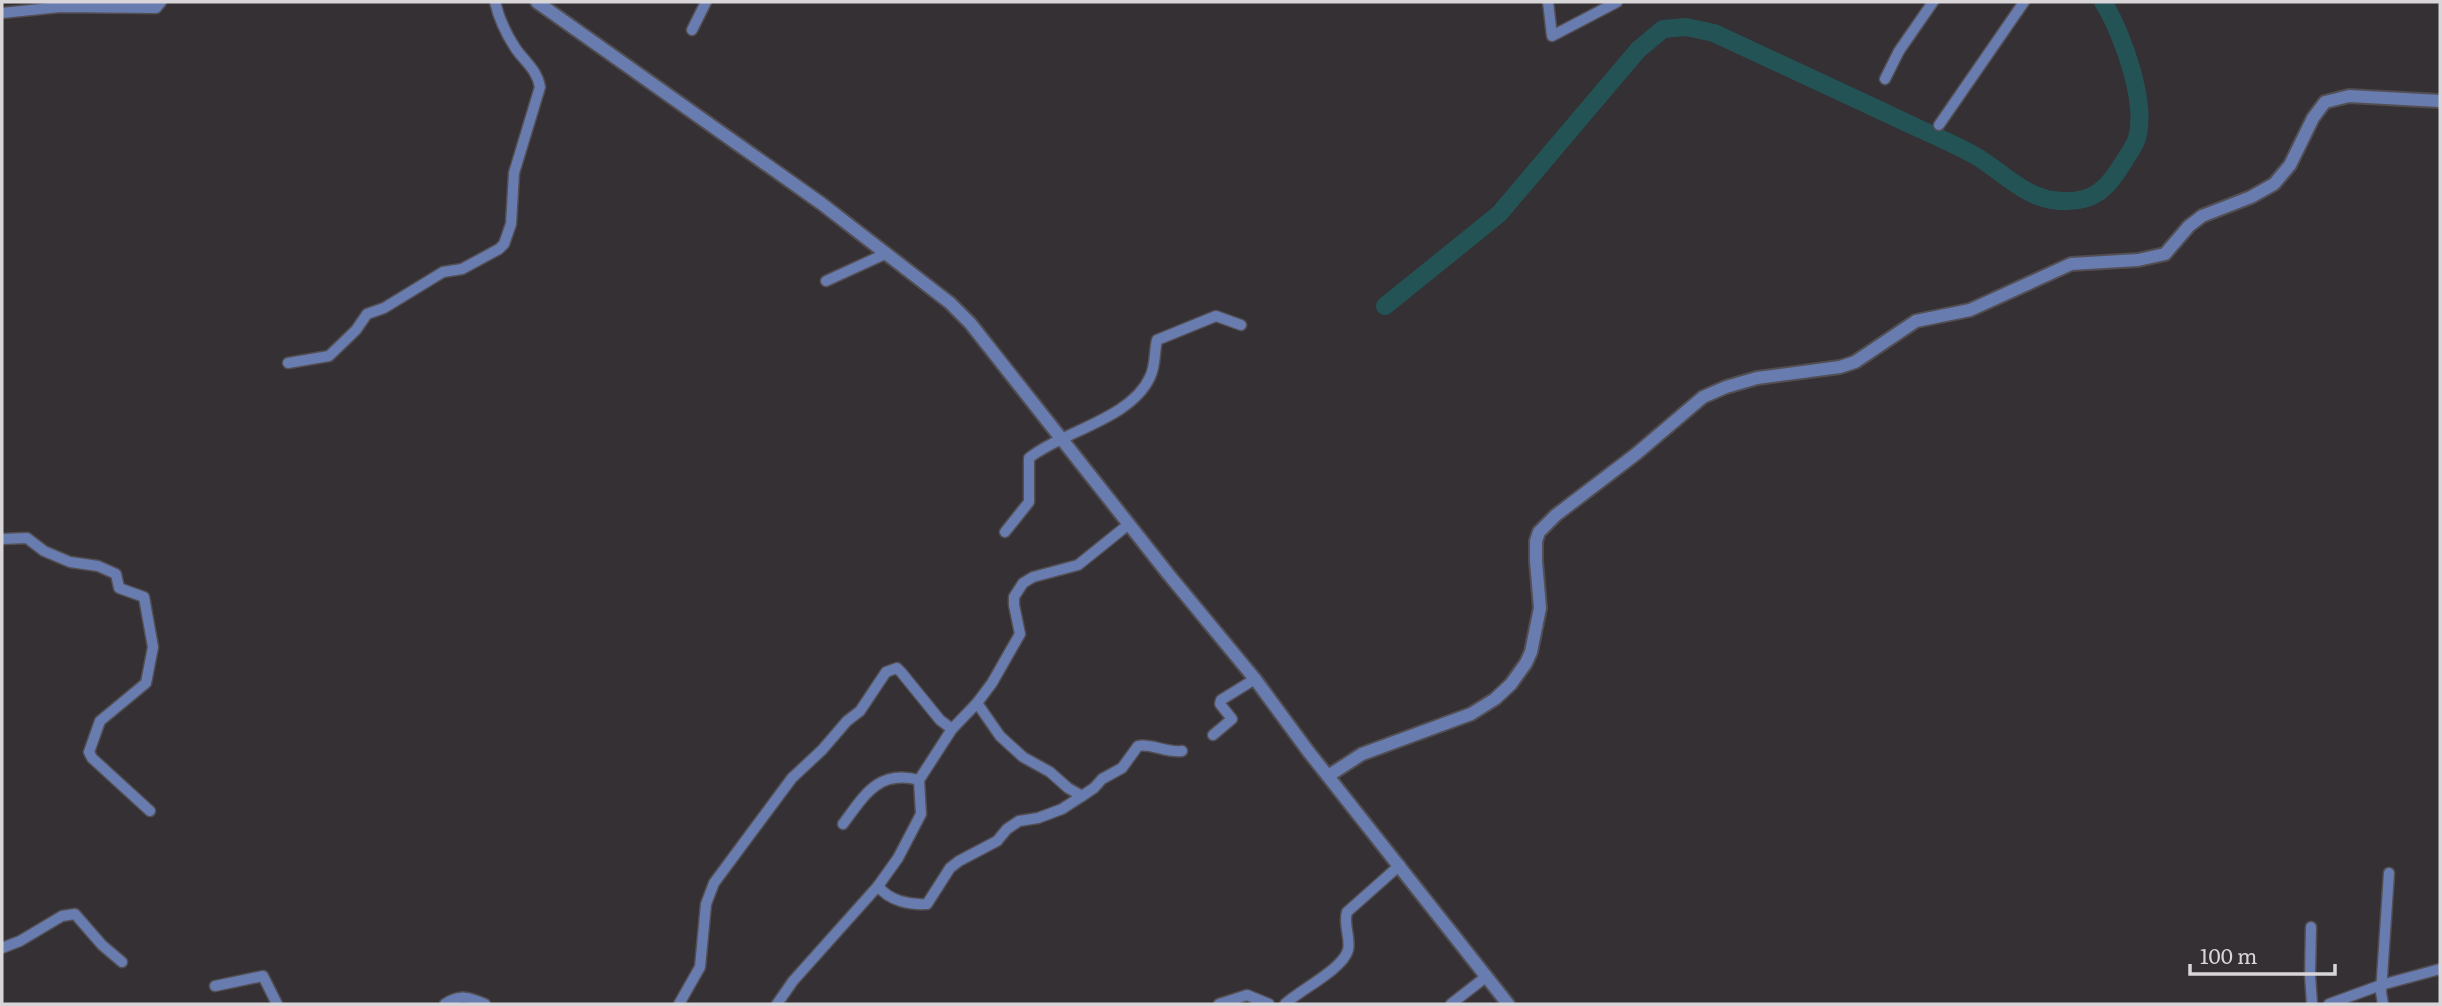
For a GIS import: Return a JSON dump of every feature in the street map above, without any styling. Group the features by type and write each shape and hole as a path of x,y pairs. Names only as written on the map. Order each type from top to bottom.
{"street":[{"path":"4,13 12,2"},
{"path":"4,13 60,6 156,8 161,2"},
{"path":"288,363 329,356 356,330 369,312 384,308 443,272 461,269 504,244 511,224 514,173 540,87 538,75 501,24 495,2"},
{"path":"537,2 822,204 950,303 970,323 1255,679 1308,751 1508,1004"},
{"path":"692,30 706,2"},
{"path":"1548,2 1552,36 1617,2"},
{"path":"1595,2 1597,13"},
{"path":"1885,79 1899,51 1933,2"},
{"path":"1939,125 2024,2"},
{"path":"1328,776 1362,754 1471,714 1495,699 1511,684 1526,663 1536,635 1540,601 1536,561 1539,531 1703,397 1757,378 1840,367 1855,362 1916,321 1979,307 2071,264 2137,260 2165,254 2189,226 2202,216 2251,197 2274,184 2290,165 2312,118 2325,102 2349,96 2440,101"},
{"path":"826,281 885,254"},
{"path":"1005,532 1029,502 1029,458 1120,408 1139,394 1150,378 1155,363 1157,340 1216,316 1241,325"},
{"path":"777,1004 793,981 878,886 898,858 921,814 919,780 953,729 978,703 1020,634 1014,597 1023,583 1033,577 1078,565 1129,524"},
{"path":"2,539 27,538 44,551 70,562 100,567 116,574 119,589 144,597 153,647 146,683 100,722 89,752 92,758 150,811"},
{"path":"679,1004 701,967 706,904 715,883 792,778 822,750 846,721 860,711 886,671 897,668 940,720 953,729"},
{"path":"1213,735 1232,721 1220,704 1221,700 1255,679"},
{"path":"978,703 1000,736 1023,757 1050,772 1068,788 1083,796"},
{"path":"878,886 894,899 927,904 950,868 959,861 998,841 1007,829 1019,821 1038,818 1062,809 1083,796 1102,779 1122,768 1138,746 1148,745 1170,752 1182,751"},
{"path":"844,824 869,790 881,782 895,777 919,780"},
{"path":"1285,1004 1300,990 1323,978 1347,954 1347,912 1400,865"},
{"path":"2384,1004 2381,985 2389,873"},
{"path":"2,948 20,941 62,916 75,914 102,945 122,962"},
{"path":"2311,927 2312,1004"},
{"path":"2329,1004 2381,985 2440,969"},
{"path":"215,986 263,976 277,1004"},
{"path":"1451,1004 1487,976"},
{"path":"1219,1004 1247,995 1269,1004"},
{"path":"445,1004 465,996 485,1004"}],"waterway":[{"path":"1385,306 1499,214 1638,50 1663,29 1686,27 1714,33 1964,150 2021,188 2041,197 2068,201 2093,196 2110,181 2133,147 2138,133 2139,115 2133,73 2119,32 2103,2"}]}
